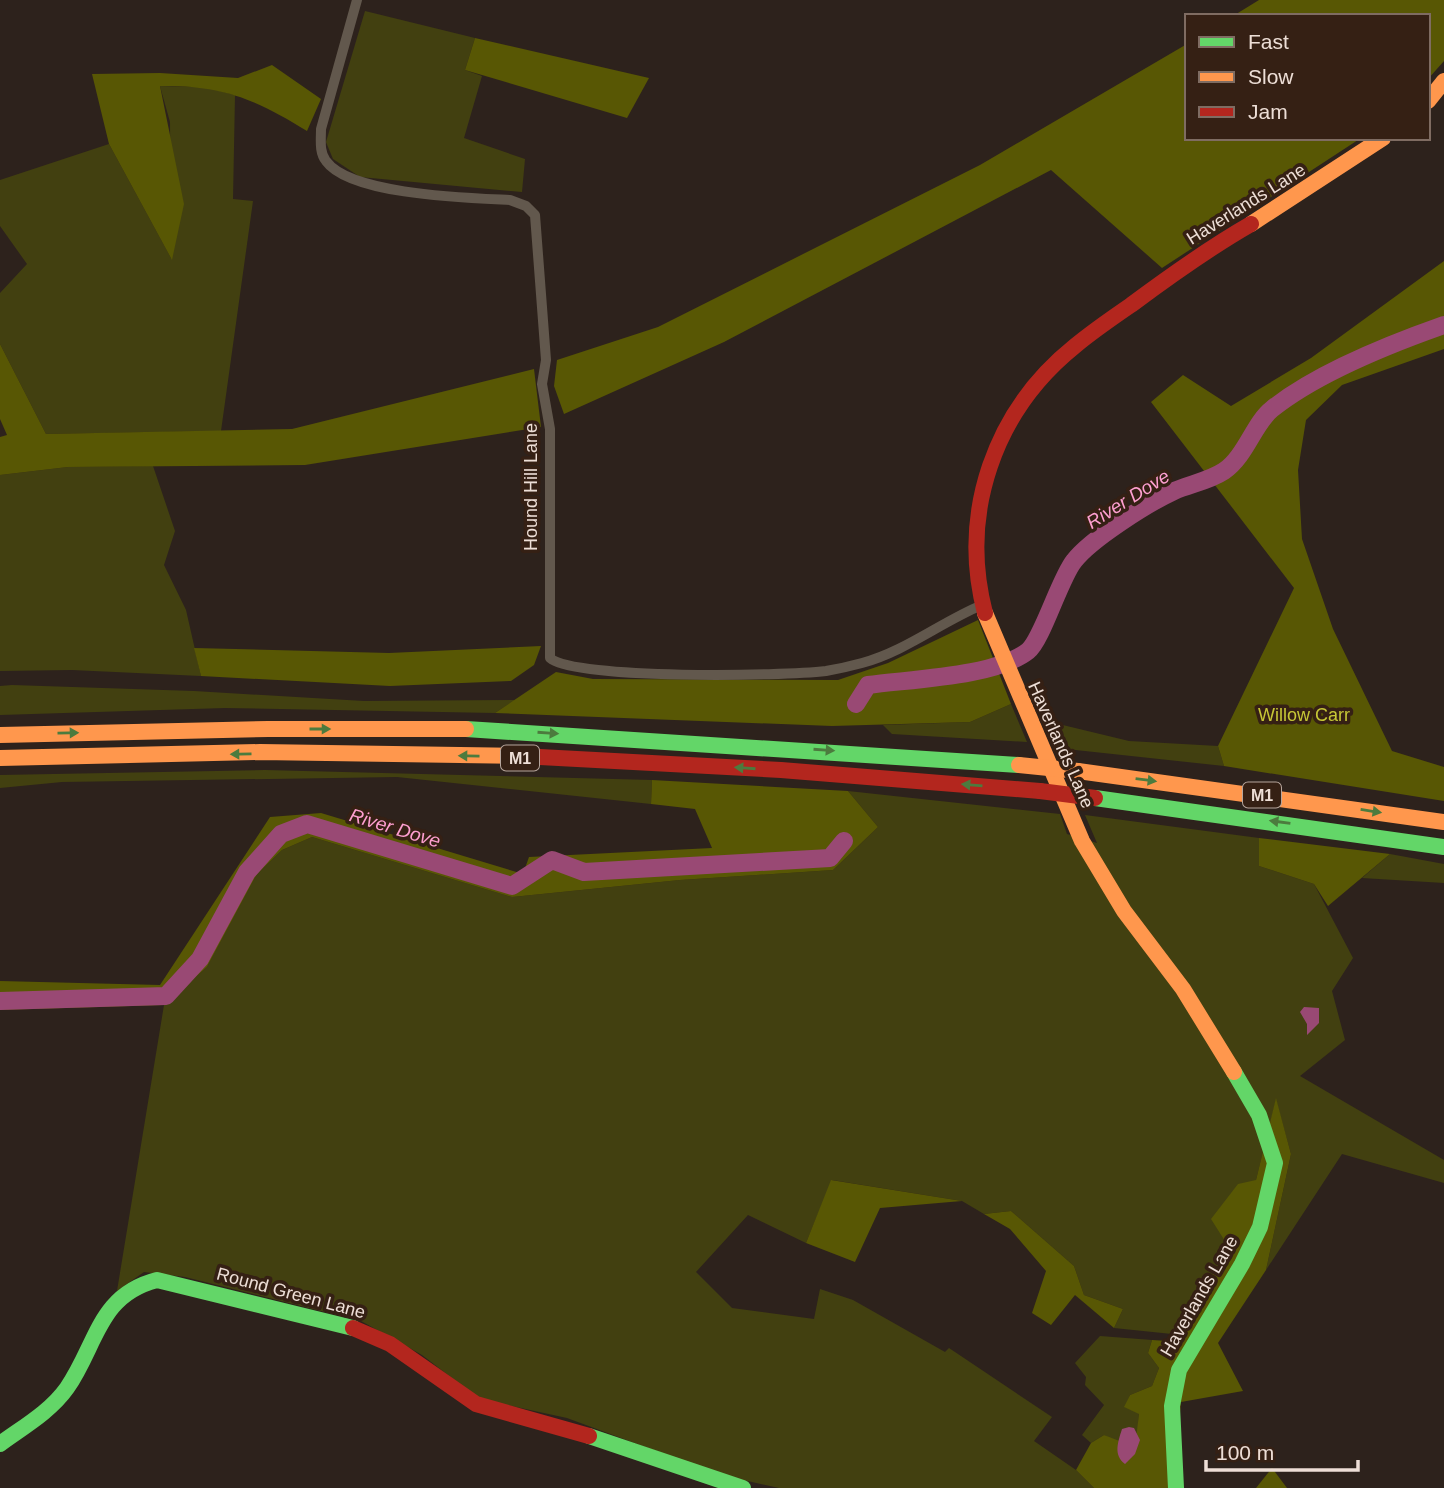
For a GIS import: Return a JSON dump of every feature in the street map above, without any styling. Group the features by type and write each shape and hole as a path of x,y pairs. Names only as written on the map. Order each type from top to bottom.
{"main road":[{"path":"1430,98 1444,81"},
{"name":"Haverlands Lane","path":"1176,1488 1172,1406 1179,1370 1242,1264 1260,1227 1274,1174 1273,1151 1259,1115 1206,1025 1124,911 1082,841 998,651 982,605 975,542 979,502 998,440 1020,403 1073,347 1163,279 1380,140"},
{"name":"M1","path":"0,735 268,729 486,729 1019,765 1444,822"},
{"name":"M1","path":"0,758 277,753 658,762 1040,791 1444,846"},
{"name":"Round Green Lane","path":"0,1444 50,1406 67,1388 102,1319 123,1293 135,1284 157,1280 358,1329 390,1344 459,1395 476,1404 581,1433 743,1488"}],"street":[{"name":"Hound Hill Lane","path":"357,0 321,129 320,147 326,161 344,176 368,186 510,200 526,206 535,215 546,360 542,384 549,418 550,658 559,664 590,670 715,673 827,671 886,655 982,605"}],"shaded area":[{"path":"365,11 475,38 465,70 482,76 464,138 525,159 522,192 360,177 333,159 326,142"},
{"path":"160,86 205,87 235,95 233,199 253,201 221,431 46,434 0,344 0,293 27,264 0,226 0,180 109,144 171,258 170,122"},
{"path":"153,466 175,531 164,565 186,610 201,676 72,670 0,671 0,475 68,467"},
{"path":"0,686 194,691 364,701 515,700 495,713 225,708 0,715"},
{"path":"1011,704 1027,742 892,734 883,725 970,722"},
{"path":"1042,720 1129,741 1218,746 1224,766 1057,748"},
{"path":"265,770 652,780 651,804 397,777 62,782 0,788 0,775"},
{"path":"848,791 1060,814 1067,834 1097,843 1085,815 1259,838 1259,866 1314,884 1353,958 1332,991 1345,1040 1300,1076 1444,1160 1444,1183 1342,1154 1266,1270 1291,1154 1276,1100 1256,1180 1230,1249 1172,1334 1114,1328 1123,1309 1084,1295 1074,1266 1011,1211 984,1214 962,1201 832,1180 806,1243 748,1215 696,1272 732,1308 814,1319 820,1289 853,1300 945,1352 949,1348 1052,1417 1034,1441 1076,1470 1094,1488 779,1488 721,1475 567,1418 479,1399 422,1355 361,1321 185,1277 144,1272 117,1291 164,1005 207,967 257,874 282,850 312,837 512,897 680,880 833,870 878,827"},
{"path":"1390,854 1444,864 1444,883 1362,878"},
{"path":"1304,1007 1319,1008 1319,1023 1307,1035 1307,1024 1300,1012"},
{"path":"1100,1336 1152,1340 1148,1353 1159,1368 1152,1386 1130,1395 1125,1407 1139,1413 1138,1434 1117,1443 1104,1435 1091,1443 1082,1435 1104,1405 1085,1385 1086,1377 1075,1363"},
{"path":"1134,1428 1140,1440 1135,1454 1125,1464 1119,1457 1118,1448 1122,1429"}],"green space":[{"path":"1259,0 1444,0 1444,61 1430,77 1430,14 1236,14"},
{"path":"475,38 649,78 627,118 465,70"},
{"path":"1185,45 1185,140 1358,140 1162,268 1051,170 724,342 564,414 554,386 557,360 658,327 980,165"},
{"path":"272,65 321,99 307,131 271,110 237,96 202,88 160,86 184,204 172,260 109,144 92,74 160,73 238,78"},
{"name":"Willow Carr","path":"1444,261 1444,349 1342,385 1306,420 1298,470 1302,539 1333,629 1392,751 1444,767 1444,801 1224,766 1218,746 1294,588 1151,402 1183,375 1231,406 1311,358"},
{"path":"0,344 46,434 292,429 534,369 541,427 305,465 68,467 0,475 0,437 7,435 0,419"},
{"path":"978,620 1011,704 970,722 832,726 495,713 556,672 593,679 838,680 888,663"},
{"path":"541,646 534,665 511,681 390,686 201,676 194,648 389,653"},
{"path":"652,780 848,791 878,827 833,870 680,880 512,897 312,837 282,850 257,874 207,967 164,1005 0,1010 0,981 160,985 270,817 321,813 523,874 529,857 712,848 695,809 651,804"},
{"path":"1259,838 1390,854 1328,906 1314,884 1259,866"},
{"path":"1276,1098 1291,1154 1266,1270 1218,1343 1243,1391 1181,1402 1177,1442 1181,1488 1094,1488 1076,1470 1091,1443 1104,1435 1135,1447 1139,1414 1124,1407 1130,1395 1152,1386 1159,1368 1148,1353 1152,1340 1168,1341 1230,1249 1211,1219 1238,1184 1256,1180"},
{"path":"831,1180 962,1201 880,1208 855,1262 806,1243"},
{"path":"1011,1211 1074,1266 1084,1295 1123,1309 1114,1328 1075,1295 1051,1325 1032,1313 1046,1271 1010,1229 984,1214"},
{"path":"1272,1468 1287,1488 1256,1488"}],"waterway":[{"name":"River Dove","path":"856,704 868,685 974,672 1013,660 1028,651 1039,635 1069,569 1093,542 1163,497 1224,471 1232,465 1266,415 1310,383 1401,341 1444,325"},
{"name":"River Dove","path":"0,1001 166,996 200,959 247,872 281,834 307,824 512,886 552,860 584,872 830,858 844,841"}],"traffic: fast":[{"path":"466,729 1019,765"},
{"path":"1095,798 1444,847"},
{"path":"1176,1488 1172,1406 1179,1370 1242,1264 1260,1227 1275,1163 1259,1115 1234,1072"},
{"path":"0,1444 36,1419 60,1397 77,1372 101,1324 122,1297 137,1287 157,1280 353,1328"},
{"path":"589,1436 743,1488"}],"traffic: slow":[{"path":"1430,98 1444,81"},
{"path":"1251,224 1380,140"},
{"path":"985,613 1082,841 1124,911 1183,989 1234,1072"},
{"path":"0,735 268,729 466,729"},
{"path":"0,758 260,752 521,756"},
{"path":"1019,765 1078,771"},
{"path":"1078,771 1444,822"}],"traffic: jam":[{"path":"985,613 978,575 977,538 981,502 990,466 1004,433 1023,401 1047,372 1089,335 1190,263 1251,224"},
{"path":"521,756 781,770 1040,791"},
{"path":"1040,791 1095,798"},
{"path":"353,1328 390,1344 476,1404 589,1436"}]}
